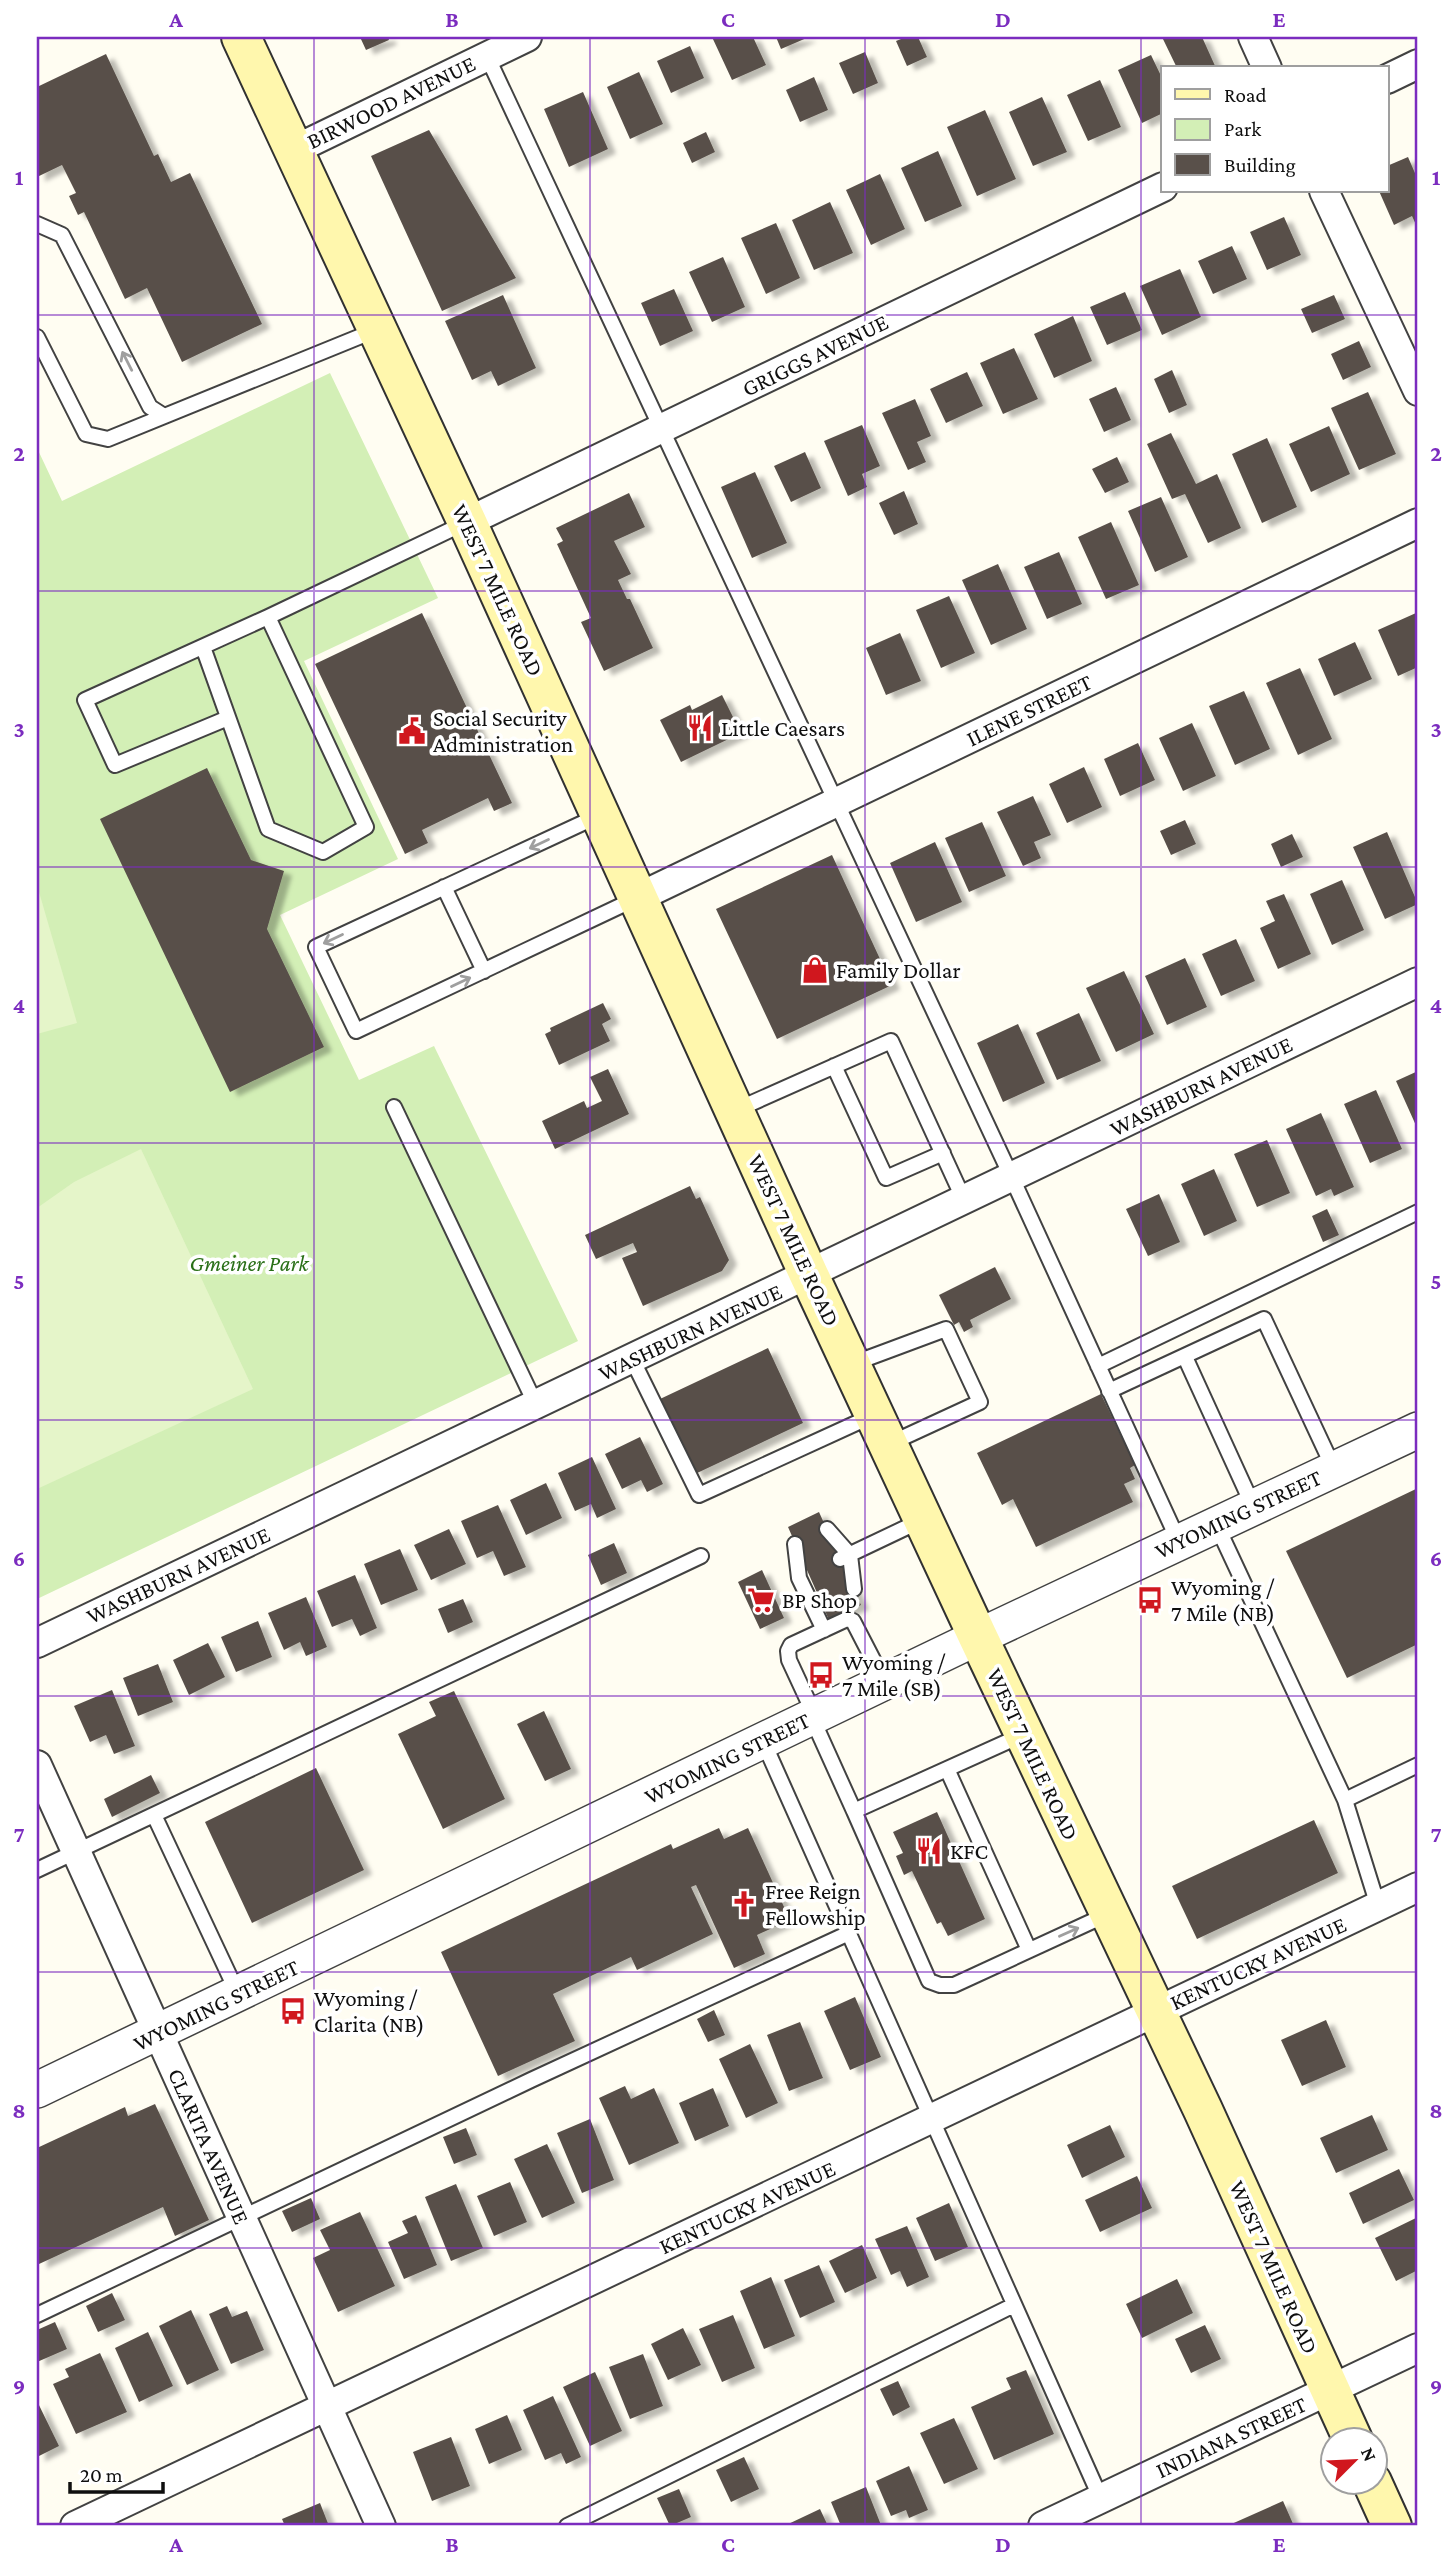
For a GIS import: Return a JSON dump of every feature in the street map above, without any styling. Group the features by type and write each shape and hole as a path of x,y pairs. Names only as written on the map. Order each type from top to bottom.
{"main road":[{"name":"WEST 7 MILE ROAD","path":"241,37 467,522 850,1364 1203,2110 1346,2426"},
{"path":"1378,2496 1392,2526"}],"street":[{"name":"BIRWOOD AVENUE","path":"294,150 489,52 527,37"},
{"path":"1253,37 1266,66"},
{"path":"1388,79 1418,64"},
{"name":"GRIGGS AVENUE","path":"467,522 1161,188"},
{"path":"1324,192 1418,391"},
{"name":"ILENE STREET","path":"639,897 1418,523"},
{"name":"WASHBURN AVENUE","path":"37,1643 1418,982"},
{"name":"WYOMING STREET","path":"37,2090 978,1637 1418,1430"},
{"name":"CLARITA AVENUE","path":"37,1765 381,2526"},
{"name":"KENTUCKY AVENUE","path":"75,2526 1418,1887"},
{"name":"INDIANA STREET","path":"1043,2526 1418,2348"}],"lane":[{"path":"489,52 661,429 1012,1178 1179,1542"},
{"path":"37,224 62,235 150,407 164,416"},
{"path":"37,337 86,434 108,439 377,329"},
{"path":"228,718 115,765 85,700 467,522"},
{"path":"203,647 268,829 323,852 366,827 268,617"},
{"path":"601,815 316,947 356,1031 639,897"},
{"path":"444,887 484,971"},
{"path":"735,1110 891,1041 964,1200"},
{"path":"834,1066 886,1178 943,1153"},
{"path":"394,1107 536,1405"},
{"path":"1098,1366 1418,1212"},
{"path":"1109,1391 1264,1319 1334,1469"},
{"path":"632,1359 699,1495 881,1430 980,1402 946,1329 850,1364"},
{"path":"1185,1357 1254,1508"},
{"path":"845,1557 923,1520"},
{"path":"1216,1525 1345,1800 1378,1906"},
{"path":"827,1529 845,1557 853,1589"},
{"path":"795,1544 824,1630"},
{"path":"37,1870 701,1556"},
{"path":"804,1576 821,1603"},
{"path":"885,1682 853,1621 847,1619 791,1646 788,1651 789,1660 813,1717 929,1981 940,1985 954,1985 1109,1913"},
{"path":"854,1811 1024,1734"},
{"path":"762,1741 1101,2498"},
{"path":"1345,1800 1418,1765"},
{"path":"947,1769 1029,1950"},
{"path":"154,1815 238,1994"},
{"path":"37,2315 849,1933"},
{"path":"567,2526 1014,2305"}],"green space":[{"name":"Gmeiner Park","path":"330,373 438,598 304,661 398,859 280,915 359,1080 434,1046 578,1341 37,1599 37,448 62,501"},
{"path":"37,885 77,1023 37,1034"},
{"path":"141,1149 253,1389 37,1489 37,1208 74,1182"}],"building":[{"path":"360,37 388,37 389,40 366,50"},
{"path":"712,37 753,37 766,65 732,80"},
{"path":"776,37 809,37 781,49"},
{"path":"906,37 918,37 927,57 907,66 896,41"},
{"path":"1162,37 1202,37 1215,66 1176,66"},
{"path":"690,46 704,78 671,93 657,61"},
{"path":"865,52 878,83 853,94 839,63"},
{"path":"106,54 154,156 158,154 171,182 190,173 262,324 182,362 147,288 125,299 84,212 78,215 69,196 76,193 62,165 37,177 37,87"},
{"path":"1151,55 1161,76 1161,114 1142,123 1118,70"},
{"path":"639,72 663,124 630,139 607,87"},
{"path":"814,77 828,110 800,122 786,90"},
{"path":"1100,80 1121,127 1088,141 1067,95"},
{"path":"583,92 608,149 569,167 544,109"},
{"path":"1042,97 1067,152 1033,166 1009,112"},
{"path":"985,110 1016,179 977,196 947,127"},
{"path":"429,130 516,278 442,311 371,156"},
{"path":"706,132 715,152 692,163 683,143"},
{"path":"938,151 962,206 925,222 901,168"},
{"path":"1408,157 1418,180 1418,229 1412,216 1394,225 1379,192 1388,192 1388,166"},
{"path":"880,174 905,229 871,245 846,190"},
{"path":"830,202 853,253 814,270 792,220"},
{"path":"1284,217 1301,255 1267,270 1250,232"},
{"path":"776,223 800,278 766,294 741,238"},
{"path":"1232,246 1247,279 1213,294 1198,261"},
{"path":"723,257 745,307 712,322 689,272"},
{"path":"1180,269 1201,317 1162,335 1140,286"},
{"path":"674,289 693,331 660,346 641,303"},
{"path":"1125,292 1142,330 1107,345 1090,307"},
{"path":"503,295 536,368 498,386 491,371 472,380 445,321"},
{"path":"1334,295 1345,319 1312,333 1301,309"},
{"path":"1073,316 1092,361 1054,378 1034,334"},
{"path":"1359,341 1371,367 1343,380 1331,354"},
{"path":"1014,348 1038,399 1003,414 980,363"},
{"path":"1172,370 1187,405 1169,413 1154,379"},
{"path":"967,372 983,406 946,423 930,389"},
{"path":"1116,387 1131,420 1104,432 1089,399"},
{"path":"1368,392 1396,454 1359,470 1331,408"},
{"path":"915,399 931,436 917,442 926,462 908,470 882,413"},
{"path":"862,425 880,466 862,474 867,487 848,496 824,441"},
{"path":"1329,426 1350,474 1311,492 1289,444"},
{"path":"1171,433 1196,484 1217,474 1241,528 1208,543 1185,494 1172,499 1147,444"},
{"path":"1267,438 1297,507 1262,523 1232,454"},
{"path":"805,452 821,488 791,502 774,466"},
{"path":"1117,457 1129,482 1105,493 1092,469"},
{"path":"755,472 787,543 752,558 721,487"},
{"path":"904,491 918,524 894,535 879,503"},
{"path":"629,493 645,527 614,541 631,574 618,580 653,648 604,671 581,622 591,618 557,544 563,541 556,528"},
{"path":"1161,497 1188,557 1155,572 1128,511"},
{"path":"1111,522 1139,585 1106,599 1078,537"},
{"path":"1059,552 1082,604 1047,619 1024,567"},
{"path":"998,564 1027,629 991,645 962,580"},
{"path":"949,596 975,653 941,668 916,610"},
{"name":"Social Security Administration","path":"422,613 512,803 494,811 488,798 422,830 428,843 405,854 315,664"},
{"path":"1416,613 1418,667 1398,676 1378,630"},
{"path":"900,633 921,681 886,695 866,648"},
{"path":"1355,642 1372,679 1334,696 1318,659"},
{"path":"1300,668 1332,739 1298,755 1266,683"},
{"path":"1244,691 1270,749 1235,765 1209,706"},
{"path":"722,695 741,733 681,762 660,720 690,705 692,710"},
{"path":"1192,723 1216,776 1183,791 1159,738"},
{"path":"1138,743 1155,780 1120,796 1104,759"},
{"path":"1084,767 1102,807 1067,823 1049,784"},
{"path":"207,768 251,860 284,871 267,929 324,1047 230,1092 100,819"},
{"path":"1033,796 1051,835 1034,842 1041,858 1023,866 997,812"},
{"path":"1185,820 1196,844 1171,855 1160,831"},
{"path":"982,822 1006,876 969,892 945,838"},
{"path":"1387,832 1418,904 1385,919 1353,847"},
{"path":"1292,834 1303,857 1281,867 1271,844"},
{"path":"935,842 962,902 916,922 890,863"},
{"path":"832,855 892,985 777,1039 716,909"},
{"path":"1342,880 1364,930 1332,945 1310,894"},
{"path":"1284,894 1311,954 1278,969 1260,928 1275,921 1266,901"},
{"path":"1236,939 1255,981 1221,996 1202,954"},
{"path":"1185,958 1207,1007 1167,1025 1145,976"},
{"path":"1124,971 1154,1034 1116,1052 1086,988"},
{"path":"603,1003 611,1019 602,1024 610,1041 559,1065 545,1034 551,1031 550,1028"},
{"path":"1079,1013 1101,1061 1057,1080 1036,1033"},
{"path":"1018,1024 1045,1083 1003,1102 977,1043"},
{"path":"608,1069 629,1114 555,1149 542,1121 584,1101 587,1108 602,1101 590,1077"},
{"path":"1418,1071 1418,1130 1396,1081"},
{"path":"1376,1090 1402,1149 1370,1163 1344,1104"},
{"path":"1321,1113 1354,1187 1334,1196 1331,1189 1316,1196 1286,1129"},
{"path":"1267,1140 1290,1193 1257,1207 1234,1154"},
{"path":"1214,1169 1237,1221 1204,1236 1181,1184"},
{"path":"690,1186 696,1199 700,1197 729,1260 722,1271 643,1306 622,1258 637,1252 633,1243 596,1259 585,1235"},
{"path":"1159,1194 1180,1242 1148,1256 1126,1209"},
{"path":"1327,1209 1339,1235 1323,1242 1312,1216"},
{"path":"995,1267 1011,1299 970,1320 973,1327 964,1332 959,1322 954,1325 939,1295"},
{"path":"768,1348 803,1423 695,1474 660,1399"},
{"path":"1101,1394 1135,1465 1130,1468 1135,1479 1124,1484 1133,1502 1036,1547 1013,1499 1002,1505 977,1453"},
{"path":"640,1437 663,1484 647,1492 641,1480 622,1489 605,1454"},
{"path":"592,1457 616,1509 597,1518 591,1504 575,1511 558,1473"},
{"path":"546,1483 562,1518 526,1535 510,1500"},
{"path":"1418,1488 1418,1644 1347,1678 1286,1551"},
{"path":"498,1505 526,1567 504,1576 493,1551 477,1558 461,1521"},
{"path":"819,1512 861,1605 829,1620 788,1527"},
{"path":"449,1529 466,1564 431,1580 414,1545"},
{"path":"614,1543 627,1573 601,1585 588,1555"},
{"path":"400,1549 418,1590 381,1605 364,1564"},
{"path":"762,1570 784,1618 760,1629 738,1582"},
{"path":"355,1575 377,1628 360,1636 352,1619 332,1627 317,1591"},
{"path":"306,1597 327,1647 306,1656 300,1642 284,1650 268,1613"},
{"path":"463,1599 473,1622 448,1633 438,1609"},
{"path":"258,1621 272,1657 236,1672 221,1637"},
{"path":"208,1643 225,1677 189,1695 173,1660"},
{"path":"158,1664 173,1702 138,1716 123,1678"},
{"path":"112,1690 135,1746 114,1754 106,1735 90,1742 74,1706"},
{"path":"454,1691 505,1799 443,1829 398,1734 436,1716 429,1702"},
{"path":"544,1711 571,1769 545,1781 517,1724"},
{"path":"316,1768 364,1870 252,1923 205,1822"},
{"path":"151,1775 160,1793 112,1817 104,1799"},
{"path":"937,1812 985,1919 948,1936 941,1922 937,1924 912,1871 904,1875 896,1856 903,1853 893,1832"},
{"path":"1314,1820 1338,1873 1197,1939 1172,1886"},
{"path":"719,1828 724,1839 748,1828 790,1920 757,1935 765,1954 734,1968 696,1885 691,1887 713,1934 637,1970 631,1957 553,1994 575,2041 498,2076 441,1952 671,1844 673,1849"},
{"path":"855,1997 881,2057 850,2070 824,2011"},
{"path":"714,2010 725,2035 708,2042 697,2019"},
{"path":"1326,2020 1346,2067 1302,2086 1281,2040"},
{"path":"800,2022 823,2078 789,2091 767,2035"},
{"path":"750,2044 778,2103 746,2118 719,2059"},
{"path":"625,2086 631,2099 654,2088 679,2143 629,2165 599,2098"},
{"path":"713,2088 729,2126 695,2141 679,2103"},
{"path":"155,2104 209,2220 175,2236 163,2207 39,2264 37,2148 125,2107 128,2116"},
{"path":"1372,2115 1388,2150 1336,2173 1320,2138"},
{"path":"590,2119 614,2180 582,2193 557,2133"},
{"path":"1110,2125 1125,2157 1082,2178 1067,2145"},
{"path":"466,2128 477,2155 454,2164 443,2137"},
{"path":"547,2144 575,2203 542,2218 514,2159"},
{"path":"1399,2169 1414,2200 1363,2224 1349,2193"},
{"path":"1137,2176 1152,2208 1100,2232 1085,2200"},
{"path":"510,2182 527,2222 494,2236 477,2196"},
{"path":"456,2184 483,2248 451,2261 425,2197"},
{"path":"311,2198 320,2219 292,2232 282,2211"},
{"path":"949,2203 968,2247 935,2261 916,2218"},
{"path":"360,2212 395,2286 338,2312 313,2258 330,2250 320,2230"},
{"path":"416,2215 437,2265 404,2279 388,2242 408,2233 402,2221"},
{"path":"1418,2217 1418,2270 1396,2281 1375,2238"},
{"path":"907,2226 929,2277 907,2287 900,2271 891,2275 875,2239"},
{"path":"862,2245 877,2278 845,2293 829,2261"},
{"path":"819,2265 835,2302 800,2318 784,2280"},
{"path":"771,2277 795,2336 764,2349 740,2291"},
{"path":"1177,2279 1193,2313 1142,2338 1126,2304"},
{"path":"112,2293 125,2320 98,2332 86,2306"},
{"path":"227,2306 232,2317 247,2311 264,2350 231,2364 209,2314"},
{"path":"191,2310 219,2370 187,2385 159,2326"},
{"path":"733,2315 755,2368 722,2382 699,2329"},
{"path":"55,2322 67,2349 37,2362 37,2330"},
{"path":"1205,2325 1221,2359 1191,2373 1175,2339"},
{"path":"683,2328 701,2365 668,2380 651,2344"},
{"path":"148,2332 173,2386 139,2402 115,2348"},
{"path":"100,2353 127,2412 76,2434 53,2384 69,2377 65,2369"},
{"path":"643,2354 663,2406 630,2419 609,2367"},
{"path":"1026,2370 1054,2434 994,2460 971,2407 1011,2389 1006,2378"},
{"path":"595,2372 622,2431 590,2446 563,2387"},
{"path":"898,2381 910,2407 893,2416 880,2389"},
{"path":"553,2396 581,2457 566,2464 561,2453 545,2460 523,2410"},
{"path":"37,2401 59,2446 37,2457"},
{"path":"507,2415 522,2450 489,2464 475,2429"},
{"path":"954,2418 978,2469 944,2484 920,2433"},
{"path":"451,2437 470,2486 432,2501 413,2452"},
{"path":"744,2457 759,2489 731,2502 716,2470"},
{"path":"909,2466 928,2510 909,2518 906,2510 891,2516 876,2481"},
{"path":"866,2487 881,2525 841,2526 831,2502"},
{"path":"679,2489 691,2517 670,2526 657,2498"},
{"path":"1283,2501 1294,2526 1227,2526"},
{"path":"320,2503 329,2526 285,2526 282,2519"},
{"path":"820,2509 828,2526 784,2526"}],"place":[{"name":"Little Caesars","path":"700,728"},
{"name":"Social Security Administration","path":"412,731"},
{"name":"Family Dollar","path":"815,970"},
{"name":"BP Shop","path":"761,1600"},
{"name":"Wyoming / 7 Mile (NB)","path":"1150,1600"},
{"name":"Wyoming / 7 Mile (SB)","path":"821,1675"},
{"name":"KFC","path":"929,1851"},
{"name":"Free Reign Fellowship","path":"744,1904"},
{"name":"Wyoming / Clarita (NB)","path":"293,2011"}]}
